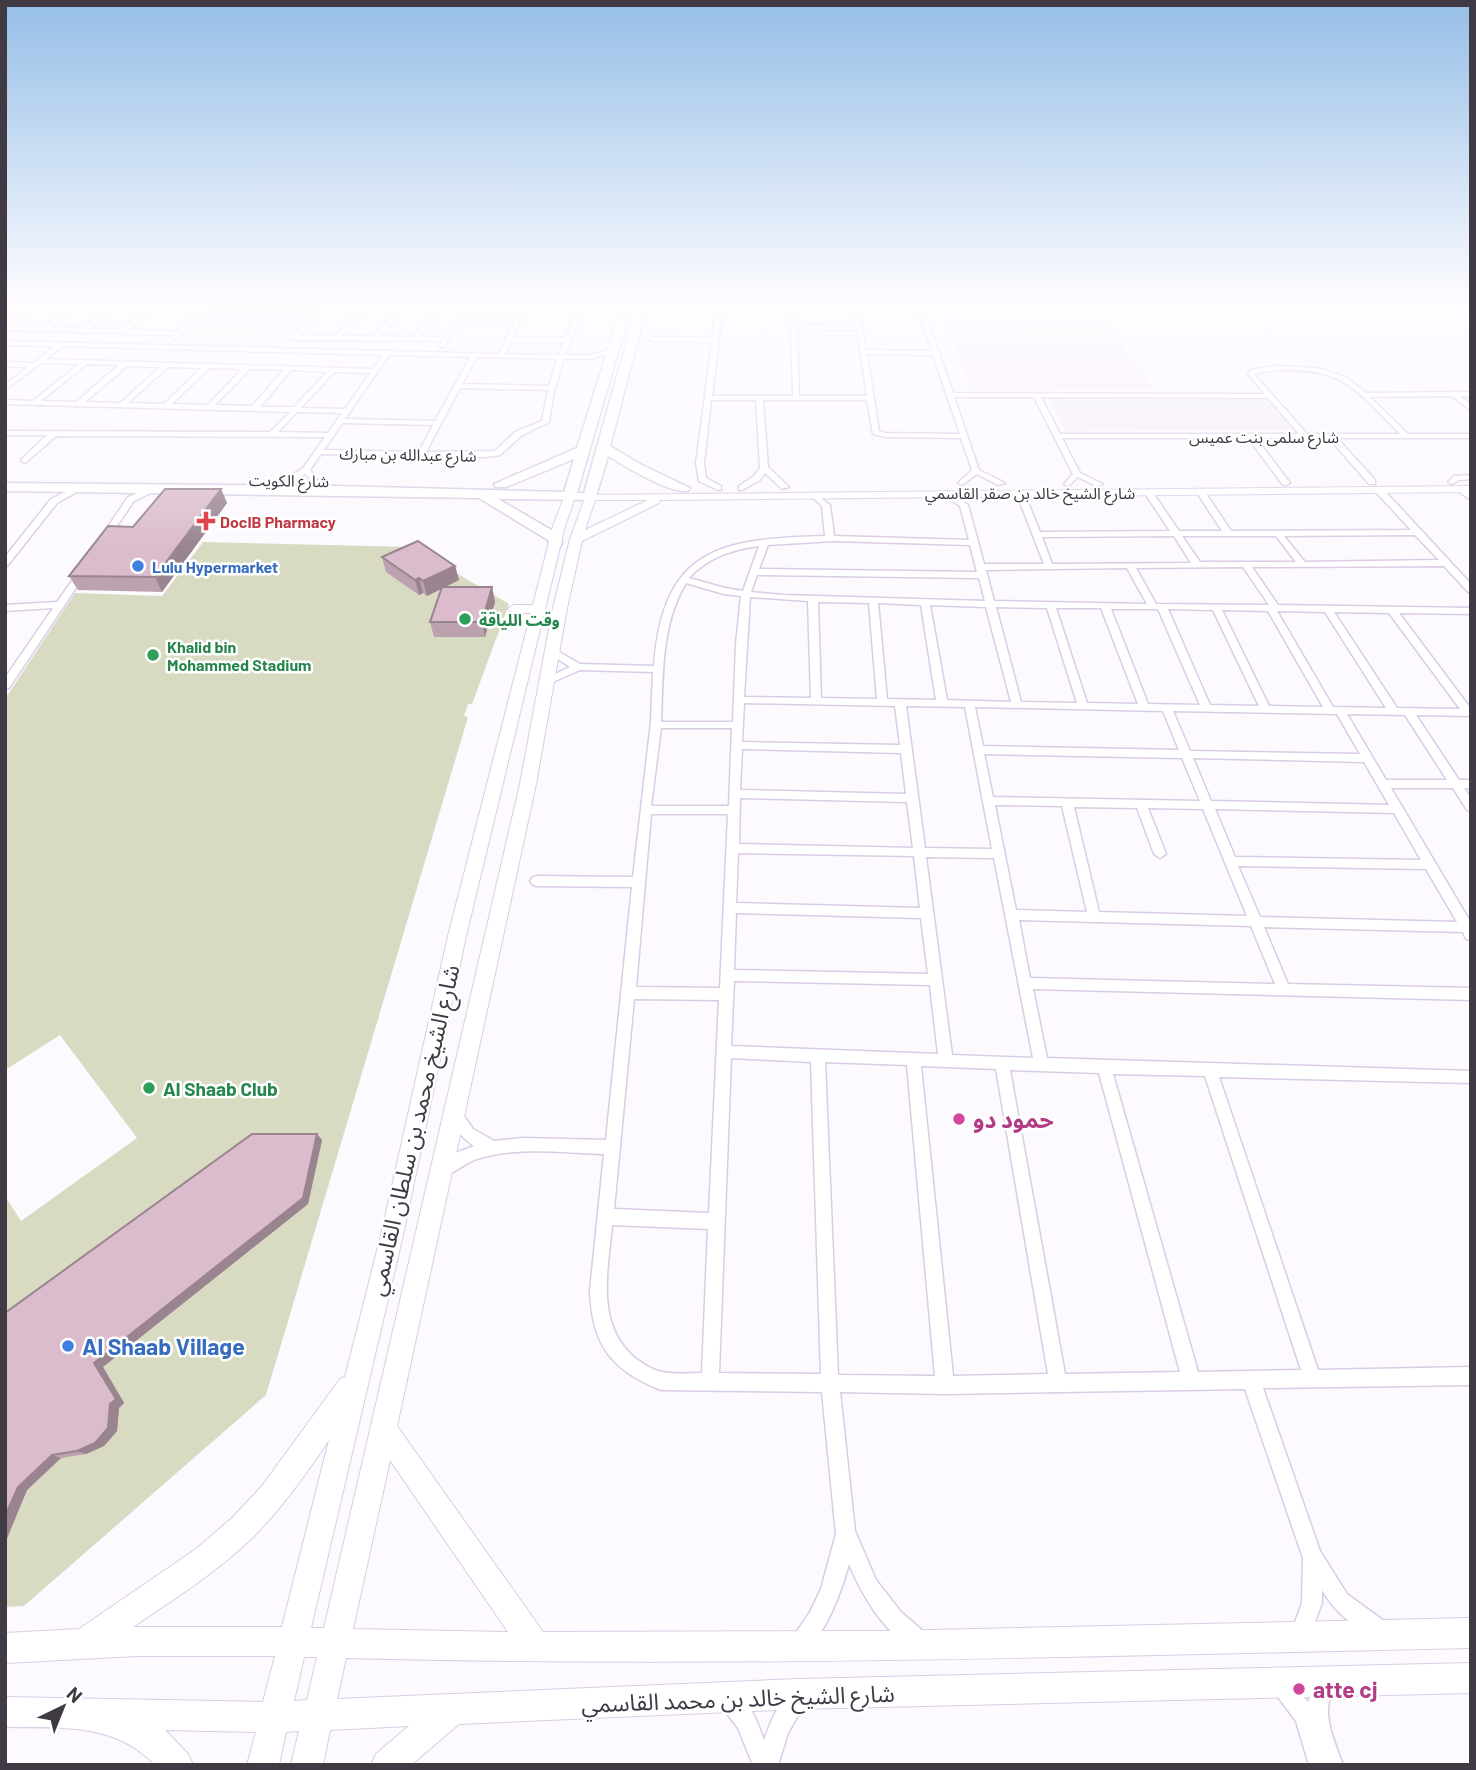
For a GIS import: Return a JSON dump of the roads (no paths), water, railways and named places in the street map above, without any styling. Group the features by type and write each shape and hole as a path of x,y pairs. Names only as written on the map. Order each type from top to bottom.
{"main road":[{"name":"شارع الشيخ محمد بن سلطان القاسمي","path":"307,1765 528,784 551,651 576,539 585,449 605,384"},
{"name":"شارع الشيخ محمد بن سلطان القاسمي","path":"263,1765 392,1235 457,936 555,544 603,447 620,384"},
{"path":"603,447 626,463 683,488"},
{"path":"501,484 560,462 585,449"},
{"name":"شارع الكويت","path":"5,477 288,480 310,475 501,484 581,492"},
{"name":"شارع الشيخ خالد بن صقر القاسمي","path":"581,492 1001,483 1099,484 1200,491 1465,484"},
{"name":"شارع الشيخ خالد بن صقر القاسمي","path":"581,492 664,497 1126,492 1147,488 1286,483 1376,486"},
{"name":"شارع الكويت","path":"5,486 52,493 82,487 581,492"},
{"path":"476,492 555,538 555,544"},
{"path":"576,539 664,497"},
{"path":"514,610 539,609"},
{"path":"87,1641 187,1572 241,1529 275,1492 355,1380"},
{"path":"384,1429 536,1647"},
{"path":"5,1648 87,1641 536,1647 796,1646 1471,1633"},
{"name":"شارع الشيخ خالد بن محمد القاسمي","path":"5,1712 275,1717 799,1694 1471,1678"},
{"path":"387,1765 452,1710"},
{"path":"88,1712 155,1741 177,1765"}],"street":[{"path":"34,403 59,384"},
{"path":"78,404 102,384"},
{"path":"122,405 146,384"},
{"path":"166,407 190,384"},
{"path":"209,408 232,384"},
{"path":"254,409 276,384"},
{"path":"272,435 320,384"},
{"path":"310,475 318,452 366,384"},
{"name":"شارع عبدالله بن مبارك","path":"318,452 497,453 518,434 545,422 552,384"},
{"path":"710,384 702,439 701,475 705,482 718,488"},
{"path":"795,384 796,397"},
{"path":"867,384 874,429 885,435 963,436"},
{"path":"945,384 976,471 1001,483"},
{"path":"1259,384 1305,436"},
{"path":"1352,384 1406,436"},
{"path":"421,454 458,386 551,388"},
{"path":"1453,394 1471,409"},
{"path":"1365,395 1471,394"},
{"path":"949,395 1270,396"},
{"path":"1036,396 1077,474 1099,484"},
{"path":"708,398 869,398"},
{"path":"742,488 757,478 764,468 759,399"},
{"path":"5,402 346,411"},
{"path":"5,411 16,402"},
{"path":"340,421 438,423"},
{"path":"5,433 330,435"},
{"path":"25,461 54,433"},
{"name":"شارع سلمى بنت عميس","path":"1058,436 1471,436"},
{"path":"1250,436 1286,483"},
{"path":"1331,436 1471,590"},
{"path":"764,468 785,487"},
{"path":"962,484 976,471"},
{"path":"1068,484 1077,474"},
{"path":"1465,484 1471,498"},
{"path":"121,488 127,489 131,499"},
{"path":"96,551 131,499 161,488"},
{"path":"1147,488 1197,565"},
{"path":"1200,491 1228,533"},
{"path":"964,505 980,492"},
{"path":"1020,492 1049,566"},
{"path":"5,563 52,493"},
{"path":"944,493 964,505 1017,705"},
{"path":"814,495 826,505 830,539"},
{"path":"826,505 839,495"},
{"path":"1037,535 1418,532"},
{"path":"1278,533 1302,564"},
{"path":"974,544 830,539 765,541 722,551 699,563 683,579 667,614 658,669 656,724 637,882 598,1306 605,1335 612,1349 634,1370 661,1381 945,1385 1471,1376"},
{"path":"709,1382 746,594 765,541"},
{"path":"5,686 89,561"},
{"path":"754,572 982,571 1049,566 1446,563"},
{"path":"1130,565 1157,607 1207,709"},
{"path":"1246,565 1335,711 1368,758 1468,931"},
{"path":"683,579 746,594 813,600 1471,611"},
{"path":"813,600 816,701"},
{"path":"873,601 882,702"},
{"path":"925,603 942,704"},
{"path":"5,608 61,605"},
{"path":"1051,606 1083,706"},
{"path":"1105,606 1144,707"},
{"path":"1216,607 1266,710"},
{"path":"1328,609 1394,712"},
{"path":"1392,611 1469,713"},
{"path":"551,651 578,667"},
{"path":"546,682 578,667 658,669"},
{"path":"740,700 1469,713"},
{"path":"900,703 946,1061"},
{"path":"969,704 1041,1064"},
{"path":"1167,708 1284,990"},
{"path":"1408,712 1471,807"},
{"path":"656,724 738,725"},
{"path":"737,745 906,749"},
{"path":"978,750 1368,758"},
{"path":"1382,784 1471,784"},
{"path":"736,794 912,798"},
{"path":"988,801 1397,809"},
{"path":"1067,802 1094,918"},
{"path":"1141,804 1160,854"},
{"path":"645,810 735,810"},
{"path":"733,848 999,854"},
{"path":"1230,861 1430,865"},
{"path":"536,881 637,882"},
{"path":"731,908 927,913"},
{"path":"1012,915 1468,931"},
{"path":"728,975 935,980"},
{"path":"1025,983 1471,995"},
{"path":"628,993 727,994"},
{"path":"724,1052 1104,1067 1471,1077"},
{"path":"818,1056 830,1384 845,1532 859,1569 881,1604 894,1619 925,1644"},
{"path":"912,1059 945,1385"},
{"path":"1002,1063 1058,1383"},
{"path":"1104,1067 1191,1379"},
{"path":"1210,1070 1312,1378"},
{"path":"455,1115 468,1134 489,1146"},
{"path":"443,1170 464,1154 489,1146 613,1147"},
{"path":"605,1217 717,1221"},
{"path":"1251,1379 1312,1556 1340,1601 1389,1635"},
{"path":"796,1646 809,1630 830,1594 838,1574 845,1532"},
{"path":"1300,1636 1312,1603 1312,1556"},
{"path":"1328,1680 1323,1687 1318,1709 1332,1765"},
{"path":"1277,1681 1305,1715 1320,1765"},
{"path":"765,1765 779,1728 799,1694"},
{"path":"726,1698 746,1721 765,1765"}],"place":[{"name":"DocIB Pharmacy","path":"206,521"},
{"name":"Lulu Hypermarket","path":"138,566"},
{"name":"وقت اللياقة","path":"465,619"},
{"name":"Khalid bin Mohammed Stadium","path":"153,655"},
{"name":"Al Shaab Club","path":"149,1088"},
{"name":"حمود دو","path":"959,1119"},
{"name":"Al Shaab Village","path":"68,1346"},
{"name":"atte cj","path":"1299,1689"}]}
